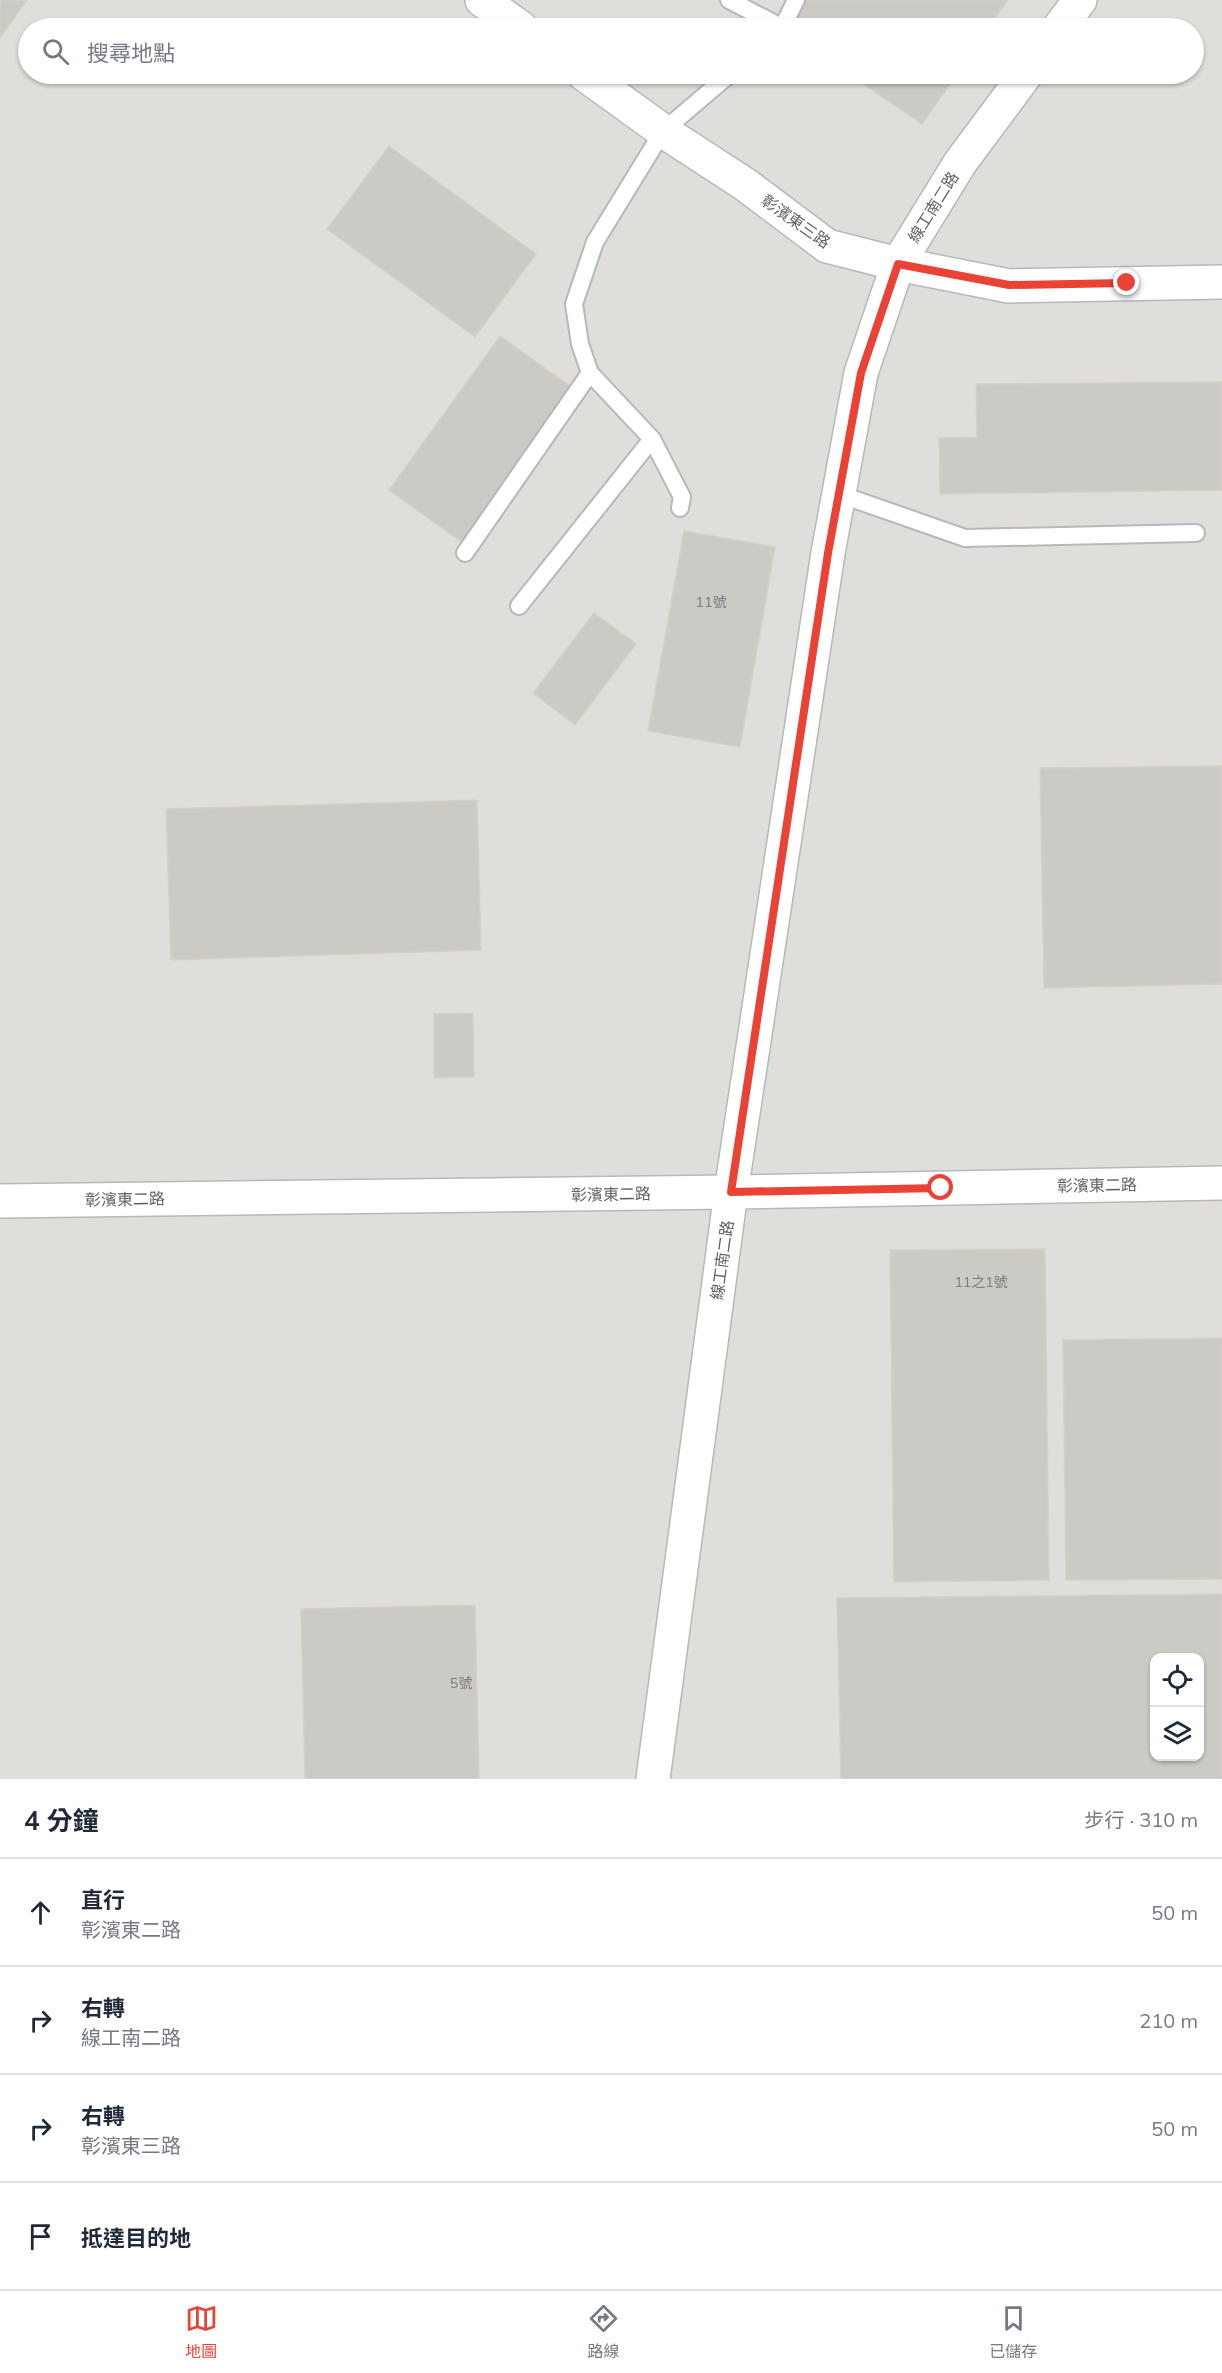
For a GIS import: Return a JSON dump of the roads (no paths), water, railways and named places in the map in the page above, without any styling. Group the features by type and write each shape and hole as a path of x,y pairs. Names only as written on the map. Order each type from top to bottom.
{"street":[{"path":"482,0 508,18"},
{"path":"1066,18 1080,0"},
{"name":"彰濱東三路","path":"598,84 663,131 746,185 827,246 898,264 1009,285 1222,282"},
{"name":"線工南二路","path":"653,1779 731,1192 839,494 861,373 898,264 960,163 1019,84"},
{"name":"彰濱東二路","path":"0,1201 1222,1183"}],"lane":[{"path":"729,0 763,18"},
{"path":"787,18 796,0"},
{"path":"680,508 682,497 652,439 590,373 580,344 574,304 595,242 663,131 718,84"},
{"path":"465,553 590,373"},
{"path":"519,606 652,439"},
{"path":"839,494 965,538 1196,533"}]}
